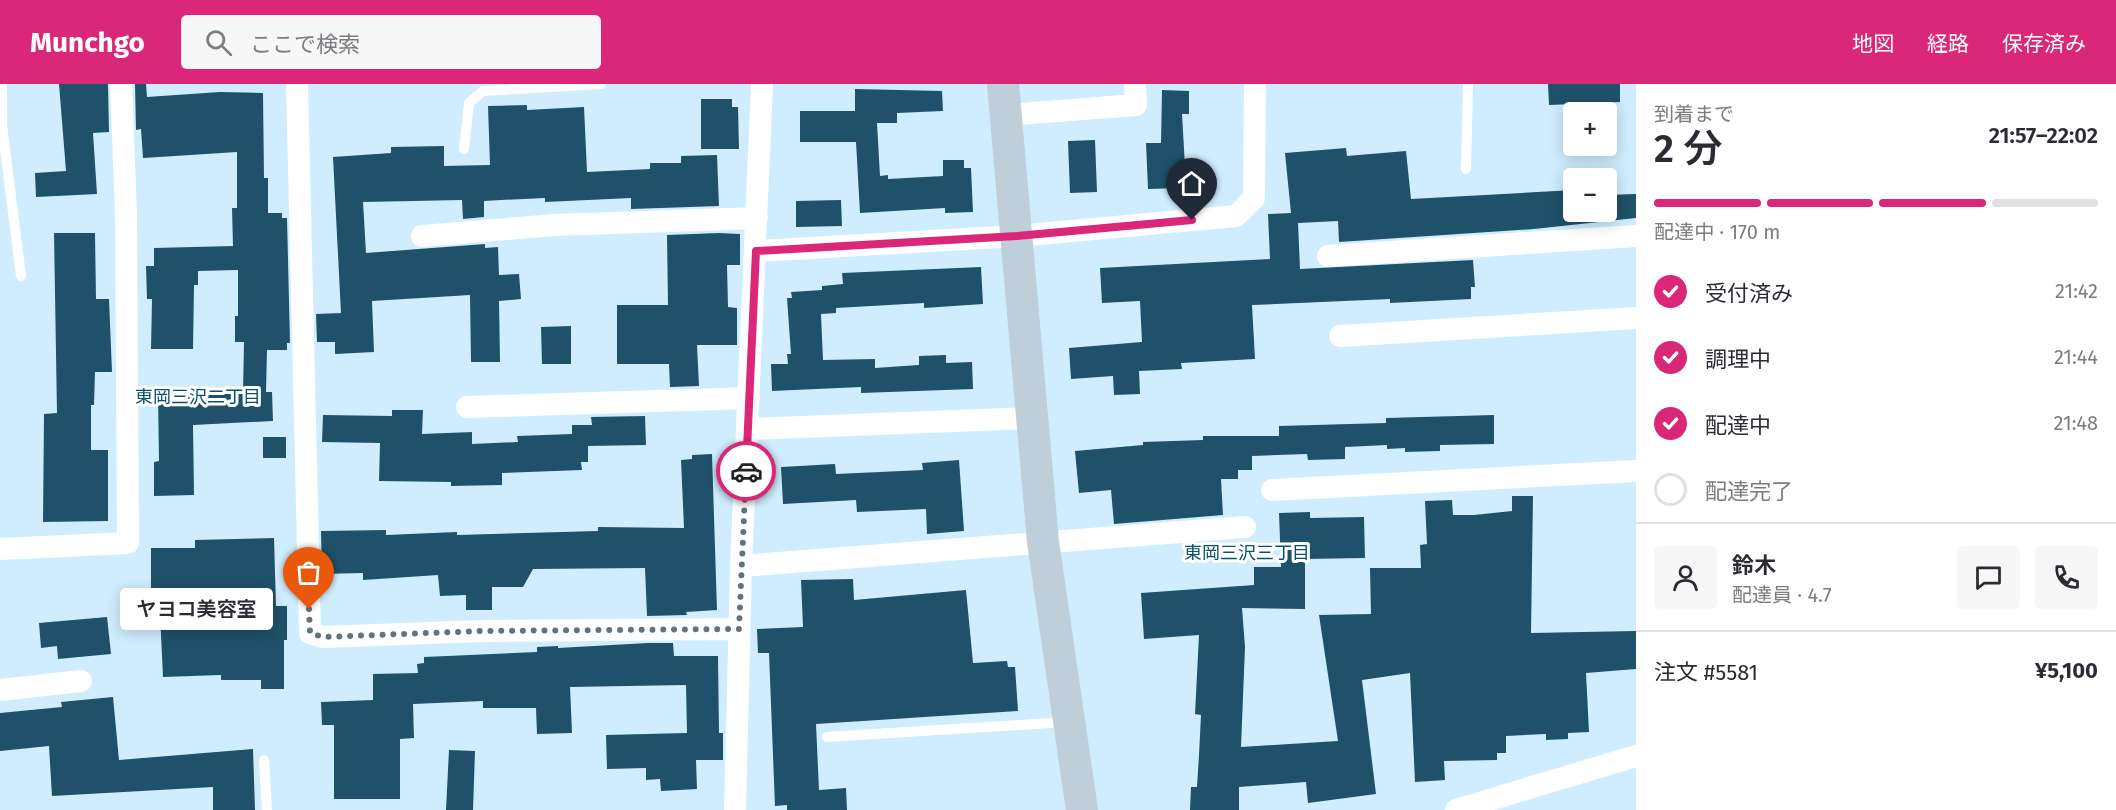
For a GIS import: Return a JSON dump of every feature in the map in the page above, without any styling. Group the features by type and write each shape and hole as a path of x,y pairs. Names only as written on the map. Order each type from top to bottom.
{"street":[{"path":"0,549 128,543 126,214 121,84"},
{"path":"297,84 310,633 323,637 482,631 739,629"},
{"path":"735,810 741,566 758,218 762,84"},
{"path":"1003,84 1043,542 1082,810"},
{"path":"1006,116 1136,105 1136,84"},
{"path":"756,251 1017,236 1236,216 1254,198 1255,84"},
{"path":"422,236 555,225 758,218"},
{"path":"1328,256 1636,236"},
{"path":"1340,336 1636,318"},
{"path":"467,407 749,398"},
{"path":"748,429 1032,418"},
{"path":"1272,490 1636,471"},
{"path":"741,566 1245,526"},
{"path":"0,690 81,681"},
{"path":"1459,810 1636,756"}],"lane":[{"path":"2,84 2,125 21,276"},
{"path":"464,149 469,103 483,91 601,84"},
{"path":"1466,169 1468,84"},
{"path":"827,737 1069,722"},
{"path":"264,760 267,810"}],"building":[{"path":"59,84 108,84 109,132 93,133 97,194 36,197 35,173 66,171"},
{"path":"135,84 146,84 147,97 220,92 263,93 264,178 268,178 268,213 282,213 282,218 287,218 290,343 287,343 287,350 267,350 266,392 272,392 273,421 193,425 194,495 154,496 154,462 159,461 158,393 243,393 244,342 235,342 235,316 238,316 238,270 198,271 198,285 194,285 193,349 151,349 152,299 147,299 146,266 154,266 154,248 233,246 232,208 237,208 237,152 143,158 141,129 136,130"},
{"path":"1548,84 1620,84 1620,102 1563,102 1563,104 1549,105"},
{"path":"855,89 942,91 943,111 897,113 897,123 877,123 880,176 888,175 888,179 943,176 943,160 964,160 964,168 971,168 973,212 945,213 945,208 860,213 856,142 800,142 800,111 855,111"},
{"path":"1162,90 1189,91 1189,114 1182,114 1185,166 1180,166 1181,188 1148,189 1146,143 1161,143"},
{"path":"701,99 732,99 732,107 738,107 739,149 701,149"},
{"path":"527,105 527,110 584,107 587,172 650,169 650,163 681,163 681,156 717,155 719,206 631,209 631,198 545,202 545,198 501,200 484,201 484,217 463,219 462,200 363,202 366,253 485,244 485,248 498,247 499,275 519,274 521,299 499,301 500,362 471,362 470,295 372,301 374,352 335,354 335,342 317,342 316,314 341,313 333,157 391,153 391,147 444,146 444,166 490,165 488,106"},
{"path":"1095,140 1097,192 1070,193 1068,141"},
{"path":"1346,148 1347,156 1406,151 1411,199 1563,191 1563,222 1599,222 1534,229 1339,242 1338,221 1298,223 1300,269 1473,260 1475,287 1471,287 1471,299 1390,303 1390,299 1252,305 1255,359 1181,363 1182,369 1139,371 1140,394 1114,395 1113,376 1071,379 1069,348 1142,342 1140,301 1102,303 1100,268 1270,259 1268,214 1291,213 1285,153"},
{"path":"1636,194 1636,218 1617,220 1617,195"},
{"path":"841,200 842,226 796,227 796,201"},
{"path":"54,233 95,233 96,299 109,299 112,372 95,372 94,405 91,405 91,450 108,450 108,521 43,522 44,414 57,413"},
{"path":"740,234 740,265 727,265 728,307 737,308 737,345 697,345 699,386 670,387 669,364 617,364 617,305 668,305 667,235"},
{"path":"981,267 983,304 924,308 924,303 836,308 836,313 821,314 823,360 875,359 875,368 919,365 919,356 946,355 946,363 972,362 973,389 861,393 861,387 772,391 771,364 788,364 787,354 791,354 787,298 792,298 791,292 822,290 822,286 843,284 842,273"},
{"path":"571,326 571,364 542,364 541,327"},
{"path":"392,410 423,410 422,434 472,432 472,444 518,442 517,436 572,434 572,425 592,425 591,417 645,416 646,445 588,446 588,462 581,462 582,470 502,473 502,485 451,486 451,482 379,481 380,443 322,442 323,415 392,416"},
{"path":"1494,415 1494,444 1440,445 1440,451 1405,452 1405,448 1387,449 1387,445 1345,447 1345,459 1308,460 1307,454 1252,456 1252,470 1238,470 1238,479 1221,479 1223,515 1114,524 1111,490 1079,493 1075,451 1143,445 1143,442 1203,440 1203,436 1279,436 1279,426 1386,423 1386,418"},
{"path":"263,437 286,437 286,458 263,458"},
{"path":"712,454 717,610 686,612 687,615 647,616 645,568 533,569 523,587 492,587 492,610 466,610 466,595 440,596 438,575 363,580 363,573 322,574 321,531 386,530 386,535 457,532 457,535 598,531 598,527 684,528 681,460 692,459 692,455"},
{"path":"959,460 964,531 927,534 926,509 857,512 856,500 783,504 781,467 835,464 836,474 923,470 922,463"},
{"path":"1512,496 1533,496 1531,633 1636,631 1636,669 1586,673 1589,732 1568,733 1568,739 1546,740 1546,734 1506,736 1506,753 1497,753 1497,760 1444,761 1445,780 1415,782 1410,673 1362,680 1376,794 1308,803 1306,782 1239,787 1239,810 1190,810 1191,787 1197,787 1199,755 1201,715 1195,714 1199,635 1144,639 1141,593 1254,585 1254,567 1281,567 1279,513 1310,512 1310,518 1364,517 1365,558 1305,559 1305,609 1242,608 1245,647 1241,747 1338,741 1319,615 1371,614 1370,568 1421,568 1420,545 1427,544 1425,501 1452,500 1453,515 1474,515 1512,511"},
{"path":"274,538 276,606 287,606 284,689 261,689 261,680 221,680 221,675 163,677 159,592 151,592 151,548 195,548 195,540"},
{"path":"853,579 854,600 966,590 973,663 1007,661 1008,667 1015,667 1018,711 816,724 819,790 846,788 847,810 787,810 787,805 775,806 769,653 758,653 757,629 803,627 801,580"},
{"path":"107,617 111,654 58,659 57,646 41,648 39,623"},
{"path":"673,643 674,656 718,656 719,733 723,733 723,760 696,760 697,789 661,791 660,779 646,780 646,768 607,769 606,735 687,733 686,685 570,687 572,733 537,734 536,708 483,708 483,701 413,704 414,738 400,739 400,799 334,799 334,725 322,725 321,702 373,700 373,674 418,673 417,664 424,663 424,657 537,652 537,647"},
{"path":"113,697 119,760 253,749 255,810 213,810 213,787 52,796 49,746 0,751 0,713 62,707 61,702"},
{"path":"449,750 475,751 473,810 446,810"}],"way so far":[{"path":"309,609 310,633 323,637 482,631 739,629 746,471"}],"place":[{"name":"ヤヨコ美容室","path":"309,609"}],"district":[{"name":"東岡三沢二丁目","path":"198,397"},
{"name":"東岡三沢三丁目","path":"1247,553"}],"route":[{"path":"746,471 756,251 1017,236 1192,220"}]}
